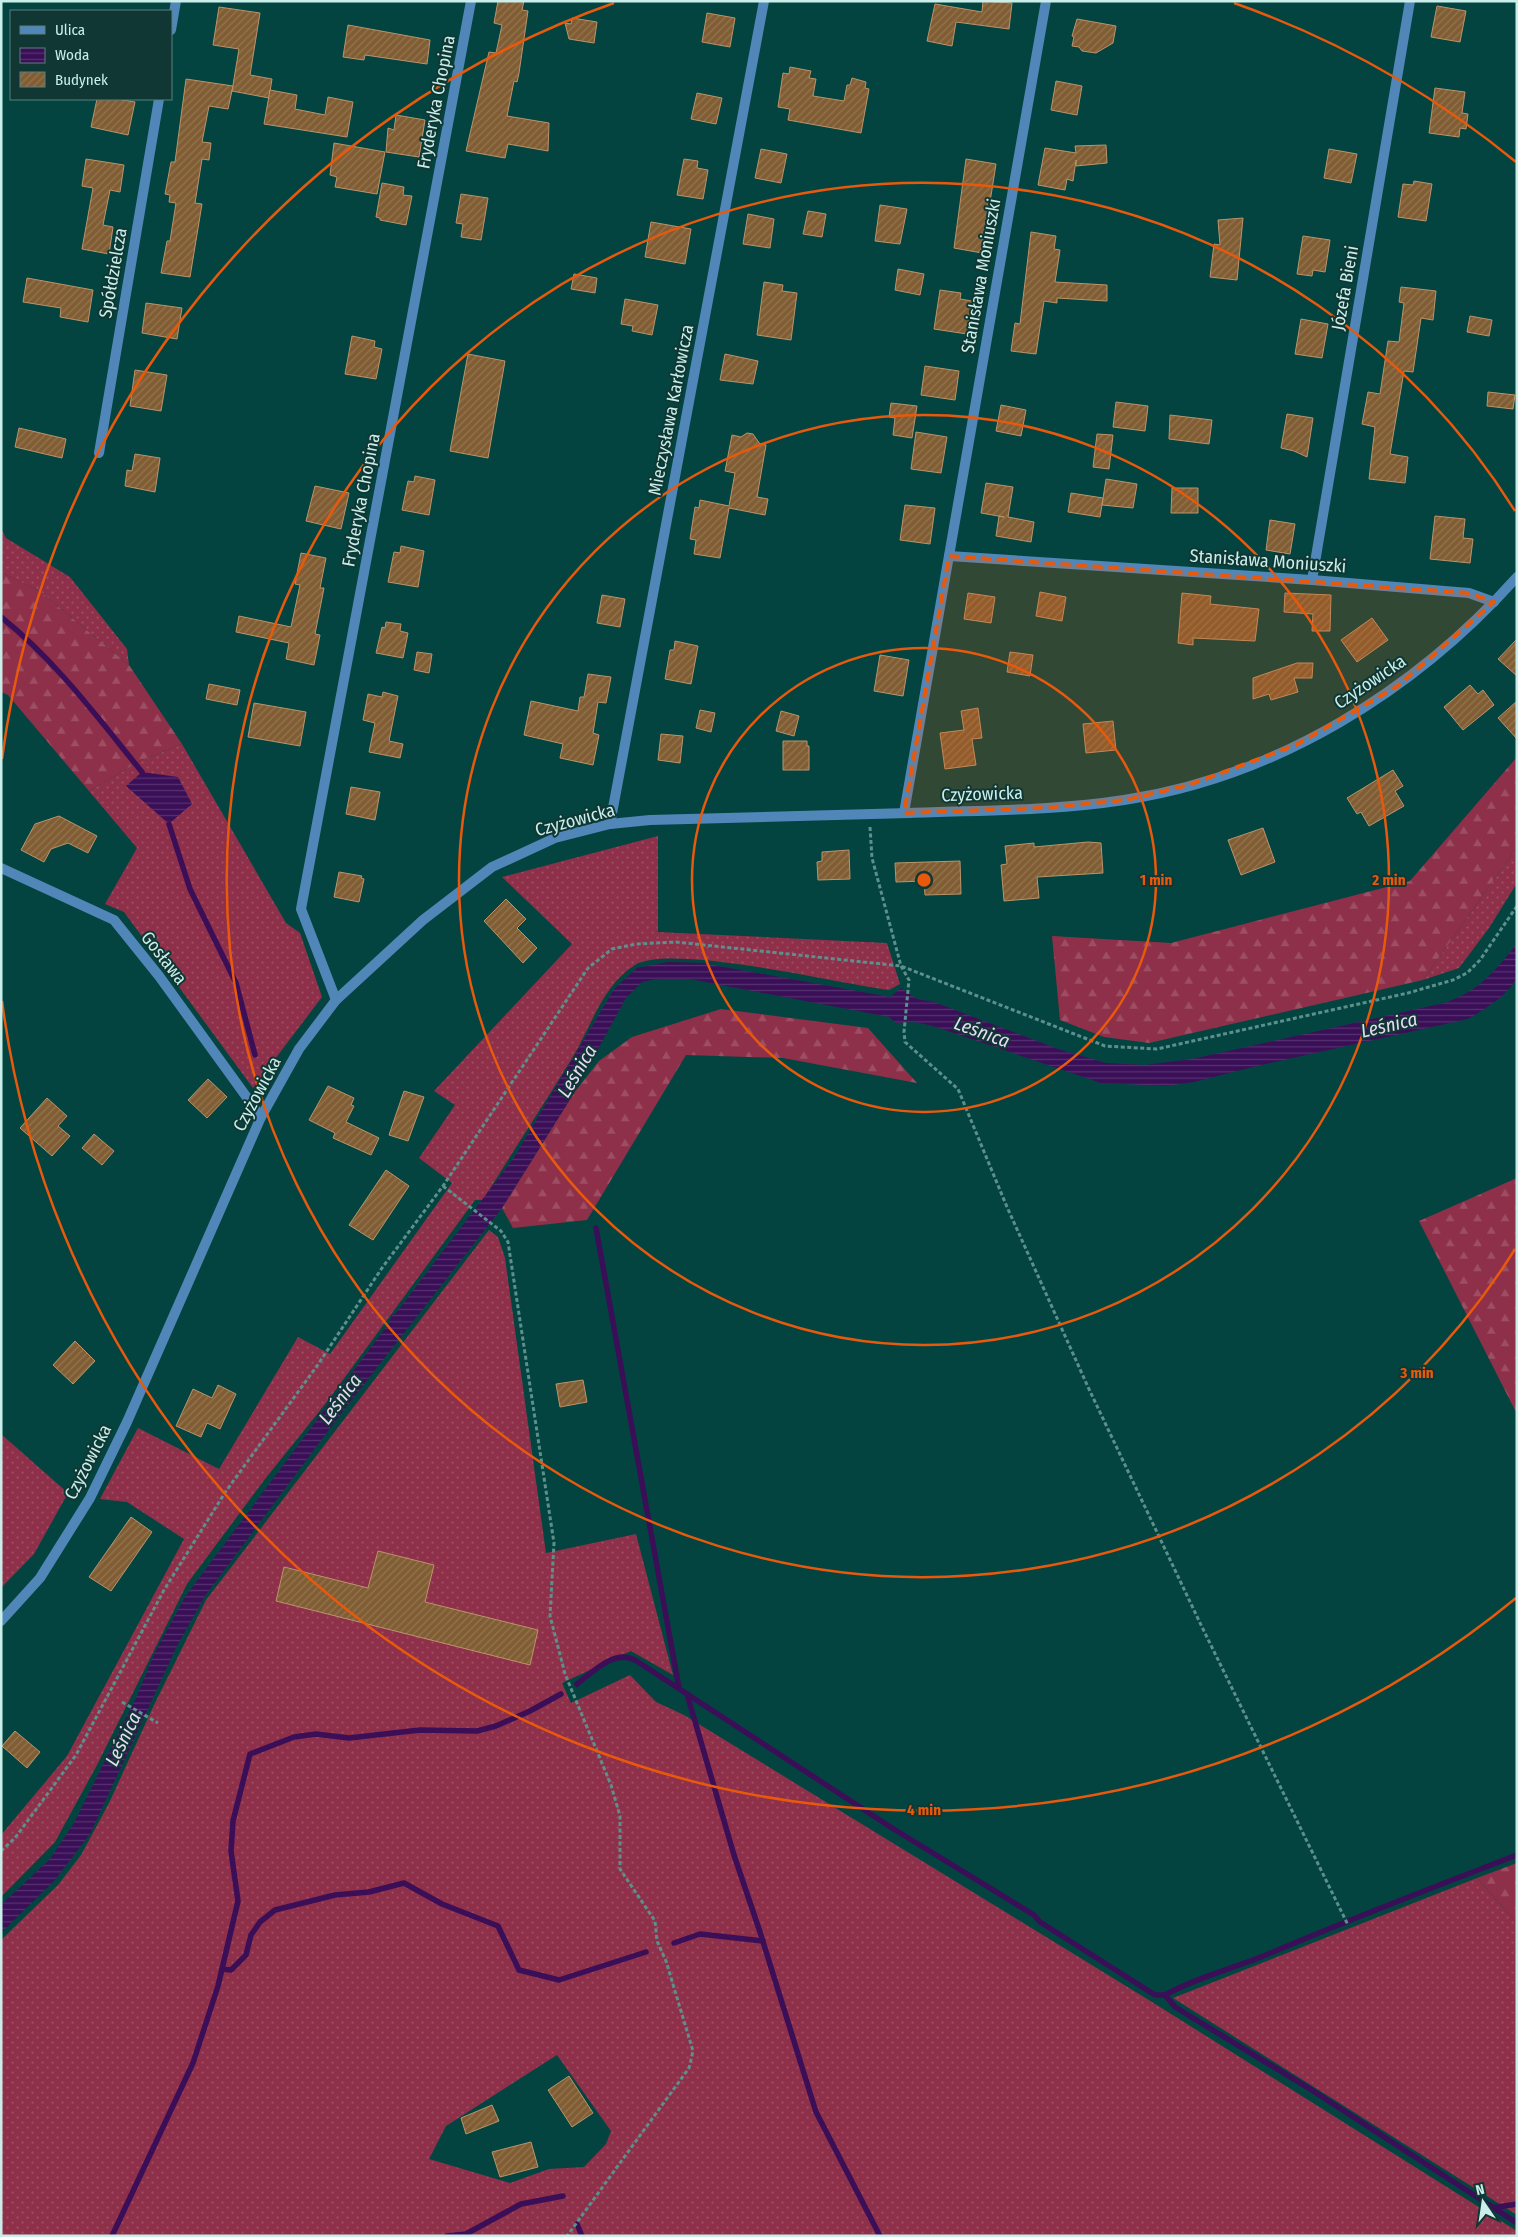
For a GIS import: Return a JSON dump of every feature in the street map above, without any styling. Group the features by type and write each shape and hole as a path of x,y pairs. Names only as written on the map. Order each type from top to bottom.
{"street":[{"path":"172,24 176,1"},
{"name":"Fryderyka Chopina","path":"336,1000 301,910 471,1"},
{"name":"Mieczysława Karłowicza","path":"610,824 764,1"},
{"name":"Stanisława Moniuszki","path":"904,813 1046,1"},
{"name":"Józefa Bieni","path":"1312,580 1410,1"},
{"name":"Spółdzielcza","path":"99,453 159,100"},
{"name":"Stanisława Moniuszki","path":"949,556 1312,580 1469,593 1494,602"},
{"name":"Czyżowicka","path":"1,1621 40,1578 90,1498 127,1422 261,1117 299,1049 336,1000 423,920 492,867 555,838 610,824 650,820 1043,808 1126,800 1189,785 1241,768 1321,732 1398,686 1448,646 1494,602 1517,576"},
{"name":"Gosława","path":"1,868 114,920 159,976 261,1117"}],"path":[{"path":"869,814 872,858 901,966 909,980 904,1032 905,1042 958,1089 1007,1207 1088,1387 1202,1627 1348,1925"},
{"path":"1,1851 15,1838 76,1755 164,1590 226,1490 317,1366 382,1268 443,1186 483,1123 588,968 612,949 636,944 676,942 901,966 1104,1046 1157,1050 1408,993 1453,980 1467,973 1480,960 1517,906"},
{"path":"443,1186 501,1231 508,1242 554,1544 550,1616 565,1674 611,1785 620,1816 620,1869 655,1921 657,1941 666,1961 693,2052 689,2068 567,2236"},
{"path":"122,1702 158,1723"}],"highlighted area":[{"path":"949,556 1469,593 1494,602 1398,686 1296,745 1189,785 1126,800 1043,808 904,813"}],"green space":[{"path":"1,528 6,538 70,577 127,649 129,665 42,593 1,572"},
{"path":"1,572 42,593 129,665 182,744 142,760 89,791 8,695 1,692"},
{"path":"182,744 286,923 300,933 322,997 253,1088 124,912 105,904 137,848 89,791 142,760"},
{"path":"1517,757 1517,847 1423,980 1149,1043 1104,1037 1060,1020 1052,936 1171,943 1410,881"},
{"path":"658,836 658,932 887,943 900,984 889,990 758,967 683,959 654,960 635,965 614,983 599,1006 574,1055 483,1200 475,1200 326,1403 265,1479 187,1584 97,1765 55,1842 1,1897 1,1835 67,1756 184,1539 127,1502 100,1499 138,1428 219,1469 298,1337 330,1354 452,1183 419,1158 455,1105 434,1091 572,944 502,877"},
{"path":"1517,847 1517,883 1489,928 1459,968 1423,980"},
{"path":"721,1009 868,1028 917,1083 783,1058 686,1055 587,1220 513,1228 502,1208 574,1093 599,1061 632,1037"},
{"path":"1517,1178 1517,1414 1419,1221"},
{"path":"489,1230 498,1237 505,1258 546,1553 636,1534 673,1675 631,1651 562,1683 571,1703 630,1675 656,1702 684,1715 1152,2002 1517,2231 1517,2236 1,2236 1,1940 58,1885 81,1855 109,1803 154,1705 206,1600","holes":["557,2055 611,2131 606,2144 584,2167 549,2169 510,2183 429,2159 446,2126"]},
{"path":"1,1434 68,1493 34,1554 1,1588"},
{"path":"1517,1863 1517,1923 1477,1878"},
{"path":"1477,1878 1517,1923 1517,2215 1173,1998"}],"water":[{"path":"142,772 178,777 192,804 169,824 126,786"},
{"name":"Leśnica","path":"1517,943 1517,975 1515,981 1497,1000 1468,1019 1194,1082 1166,1086 1101,1083 933,1026 914,1022 896,1023 889,1017 690,979 657,979 642,982 626,998 574,1093 502,1208 343,1411 205,1596 177,1646 90,1834 55,1880 1,1933 1,1905 50,1859 74,1823 136,1698 155,1652 185,1597 389,1323 392,1315 396,1313 513,1159 614,989 637,968 668,962 702,963 890,997 901,988 917,999 934,1002 1058,1049 1106,1063 1145,1065 1192,1059 1444,1003 1467,993 1477,986 1493,972"}],"building":[{"path":"498,1 524,1 522,10 528,11 519,73 517,82 514,81 507,116 549,123 548,151 508,144 505,158 466,151 489,52 496,53 502,25 494,23"},
{"path":"983,1 1012,3 1009,29 956,22 952,46 927,41 935,4 982,12"},
{"path":"1437,6 1466,11 1460,42 1431,37"},
{"path":"219,7 260,13 250,75 272,79 269,98 232,91 239,49 213,45"},
{"path":"707,13 735,18 730,47 702,42"},
{"path":"572,18 597,22 594,43 569,39 565,23 571,24"},
{"path":"1077,19 1116,26 1113,43 1096,53 1082,51 1079,47 1072,46 1074,37 1072,36"},
{"path":"348,25 430,40 427,64 365,55 364,60 343,57"},
{"path":"790,67 811,71 809,78 816,79 813,96 844,101 847,85 850,85 852,78 866,82 865,88 869,89 861,133 788,120 790,109 778,107 783,73 789,74"},
{"path":"186,79 233,86 228,109 209,106 202,142 211,143 209,160 202,159 195,203 202,204 190,277 161,273 167,241 170,241 176,203 169,202 170,195 165,194 171,162 175,162"},
{"path":"1056,81 1082,86 1077,115 1051,110"},
{"path":"1435,88 1465,92 1462,113 1468,114 1466,129 1460,128 1459,137 1429,133"},
{"path":"270,90 297,95 295,109 325,115 328,97 353,102 347,137 264,124"},
{"path":"697,93 722,98 716,124 691,119"},
{"path":"97,100 135,102 128,135 91,127"},
{"path":"396,115 425,120 419,157 386,152 388,128 394,130"},
{"path":"334,143 385,152 377,194 335,187 337,177 330,175"},
{"path":"1106,145 1107,163 1076,166 1076,160 1073,181 1067,179 1065,190 1038,185 1045,148 1076,153 1075,146"},
{"path":"761,149 787,154 781,183 755,178"},
{"path":"1329,149 1357,154 1351,183 1324,178"},
{"path":"86,159 124,165 120,192 110,190 103,225 113,227 109,254 82,249 93,188 82,186"},
{"path":"684,159 698,161 697,168 708,170 703,199 677,195"},
{"path":"966,159 996,164 982,253 954,248"},
{"path":"1414,181 1432,184 1426,221 1398,217 1403,184 1413,185"},
{"path":"382,183 404,187 403,195 412,196 406,225 380,220 380,218 376,217"},
{"path":"461,194 488,198 481,240 461,237 463,224 456,223"},
{"path":"880,205 907,209 900,244 875,241"},
{"path":"808,211 826,214 822,237 803,234"},
{"path":"748,214 774,219 770,248 743,244"},
{"path":"1243,218 1237,280 1210,277 1214,244 1220,245 1218,220"},
{"path":"651,222 691,229 685,264 645,257"},
{"path":"1031,232 1056,236 1054,249 1060,250 1055,282 1107,285 1107,301 1057,298 1057,303 1044,301 1036,354 1011,351 1015,323 1020,324"},
{"path":"1303,236 1330,240 1325,272 1313,270 1312,276 1297,274"},
{"path":"898,269 924,274 920,295 895,290"},
{"path":"574,274 597,278 595,293 571,289"},
{"path":"27,278 93,290 88,322 60,317 61,308 23,302"},
{"path":"764,282 783,285 782,291 797,293 791,340 757,335"},
{"path":"1401,287 1436,291 1433,320 1421,318 1413,372 1404,371 1390,454 1408,457 1405,483 1369,479 1375,427 1362,424 1368,392 1380,394 1388,341 1399,342 1404,303 1399,302"},
{"path":"940,290 961,293 960,299 972,301 967,334 934,329"},
{"path":"625,299 658,305 652,335 632,331 633,326 621,324"},
{"path":"146,303 182,308 177,339 142,333"},
{"path":"1470,316 1492,320 1489,336 1467,332"},
{"path":"1301,319 1328,324 1322,358 1295,354"},
{"path":"352,336 375,341 374,347 382,349 376,379 345,374"},
{"path":"468,354 505,361 488,458 450,451"},
{"path":"725,354 758,361 753,384 720,380"},
{"path":"925,366 959,371 955,400 921,395"},
{"path":"135,370 167,375 161,411 130,406"},
{"path":"1488,392 1515,395 1513,409 1487,406"},
{"path":"1116,402 1148,406 1145,431 1113,427"},
{"path":"891,403 917,406 912,438 893,435 895,418 889,417"},
{"path":"1001,405 1026,410 1021,436 996,431"},
{"path":"1287,414 1313,418 1307,457 1281,448"},
{"path":"1170,415 1212,420 1209,444 1169,439"},
{"path":"19,428 66,439 62,458 15,447"},
{"path":"916,432 947,437 941,473 911,469"},
{"path":"747,433 753,434 760,444 766,445 757,497 768,499 765,515 729,508 720,558 694,554 696,540 690,539 695,507 699,508 700,500 729,506 735,473 725,471 732,435 741,437"},
{"path":"1097,434 1113,435 1109,469 1093,467"},
{"path":"135,454 160,458 155,492 125,486 127,470 132,471"},
{"path":"415,476 435,480 429,515 402,510 408,481 414,482"},
{"path":"1106,479 1137,484 1133,508 1102,505"},
{"path":"986,483 1013,487 1008,517 1034,522 1031,542 996,536 999,516 981,513"},
{"path":"315,486 349,493 341,529 306,521"},
{"path":"1172,488 1198,488 1198,513 1171,513"},
{"path":"1071,493 1103,498 1100,517 1068,512"},
{"path":"905,505 935,508 930,544 900,540"},
{"path":"1435,516 1465,519 1463,538 1473,539 1470,563 1430,559"},
{"path":"1270,520 1295,524 1290,554 1266,550"},
{"path":"401,546 424,551 418,587 388,582 394,552 400,553"},
{"path":"301,553 326,558 320,588 324,588 315,634 320,635 314,665 286,659 289,643 236,632 239,616 291,627 300,585 295,584"},
{"path":"1040,592 1066,597 1062,621 1036,616"},
{"path":"968,593 995,597 991,623 964,619"},
{"path":"1182,593 1211,596 1210,604 1259,609 1255,641 1193,638 1193,645 1178,643"},
{"path":"1285,593 1331,595 1330,631 1312,631 1313,614 1284,612"},
{"path":"602,595 625,599 620,627 597,623"},
{"path":"1372,618 1388,640 1357,662 1341,640"},
{"path":"386,622 401,624 400,631 408,633 403,658 376,653 382,627 385,628"},
{"path":"1517,639 1517,676 1498,659"},
{"path":"675,641 698,646 691,684 665,679 670,650 674,650"},
{"path":"417,652 432,654 429,673 414,670"},
{"path":"1010,652 1033,655 1030,676 1007,672"},
{"path":"880,655 909,660 903,696 874,691"},
{"path":"1297,663 1313,663 1312,678 1294,678 1298,692 1271,700 1269,694 1253,699 1253,678"},
{"path":"588,674 611,677 606,703 598,702 593,733 599,735 593,765 560,758 563,744 524,735 531,701 578,711 580,697 584,697"},
{"path":"209,684 240,690 237,705 206,699"},
{"path":"1470,685 1478,694 1483,690 1494,705 1463,730 1444,707"},
{"path":"383,692 398,696 389,741 403,744 400,758 369,752 375,723 363,720 368,694 382,697"},
{"path":"1517,701 1517,739 1498,718"},
{"path":"254,703 306,712 300,746 248,737"},
{"path":"978,708 982,738 972,739 976,765 945,769 940,733 964,730 961,711"},
{"path":"700,710 715,713 711,732 696,728"},
{"path":"781,711 799,716 794,736 776,731"},
{"path":"1113,721 1116,750 1086,753 1083,724"},
{"path":"661,734 683,736 680,763 658,760"},
{"path":"783,741 807,741 807,746 809,746 809,770 783,770"},
{"path":"1393,770 1403,786 1395,791 1404,806 1369,826 1361,812 1357,814 1347,798"},
{"path":"351,787 380,792 375,820 346,814"},
{"path":"59,816 97,836 88,853 68,843 51,849 44,862 21,850 35,824"},
{"path":"1263,828 1275,862 1241,875 1228,840"},
{"path":"1088,842 1101,843 1103,873 1037,877 1039,898 1004,901 1001,865 1007,864 1005,846 1034,843 1034,847"},
{"path":"849,850 850,879 818,880 817,862 822,861 822,852"},
{"path":"960,861 961,894 925,895 924,881 896,882 895,863"},
{"path":"339,872 362,876 361,878 364,879 359,902 334,897"},
{"path":"506,899 526,919 517,928 537,948 523,963 484,921"},
{"path":"208,1079 227,1097 207,1118 188,1100"},
{"path":"328,1086 354,1098 351,1105 354,1106 346,1122 379,1138 371,1155 333,1138 335,1133 309,1120"},
{"path":"404,1091 424,1097 408,1141 389,1135"},
{"path":"47,1098 67,1116 58,1126 70,1136 52,1156 20,1128"},
{"path":"94,1134 114,1151 102,1165 82,1148"},
{"path":"386,1170 409,1186 373,1240 349,1225"},
{"path":"75,1341 95,1361 73,1384 53,1365"},
{"path":"583,1380 587,1402 560,1407 556,1384"},
{"path":"218,1385 236,1394 220,1429 207,1423 201,1437 176,1426 193,1389 212,1398"},
{"path":"131,1517 152,1532 111,1591 89,1577"},
{"path":"378,1551 434,1565 425,1602 538,1630 530,1665 276,1601 284,1567 368,1588"},
{"path":"15,1731 40,1752 27,1768 2,1746"},
{"path":"569,2076 593,2113 572,2127 548,2090"},
{"path":"492,2105 499,2121 466,2134 461,2118"},
{"path":"531,2142 538,2167 500,2177 492,2152"}],"waterway":[{"path":"1,617 58,671 142,772"},
{"path":"169,824 190,889 236,983 255,1055"},
{"path":"596,1228 679,1688"},
{"path":"577,1684 604,1663 619,1657 635,1660 892,1828 1034,1915 1040,1922 1155,1995 1165,1995 1175,2007 1310,2089 1517,2223"},
{"path":"112,2236 193,2063 218,1986 238,1901 231,1851 233,1821 250,1754 294,1737 316,1734 349,1738 420,1730 477,1731 496,1726 530,1711 561,1694"},
{"path":"687,1694 734,1855 816,2112 880,2236"},
{"path":"1165,1995 1200,1979 1261,1957 1517,1855"},
{"path":"222,1969 231,1970 246,1955 251,1935 260,1922 275,1910 335,1895 369,1892 404,1883 442,1904 498,1926 519,1970 559,1980 646,1952"},
{"path":"674,1943 700,1934 763,1941"},
{"path":"447,2236 466,2234 521,2204 563,2196"},
{"path":"1492,2208 1517,2204"},
{"path":"577,2224 582,2236"}]}
